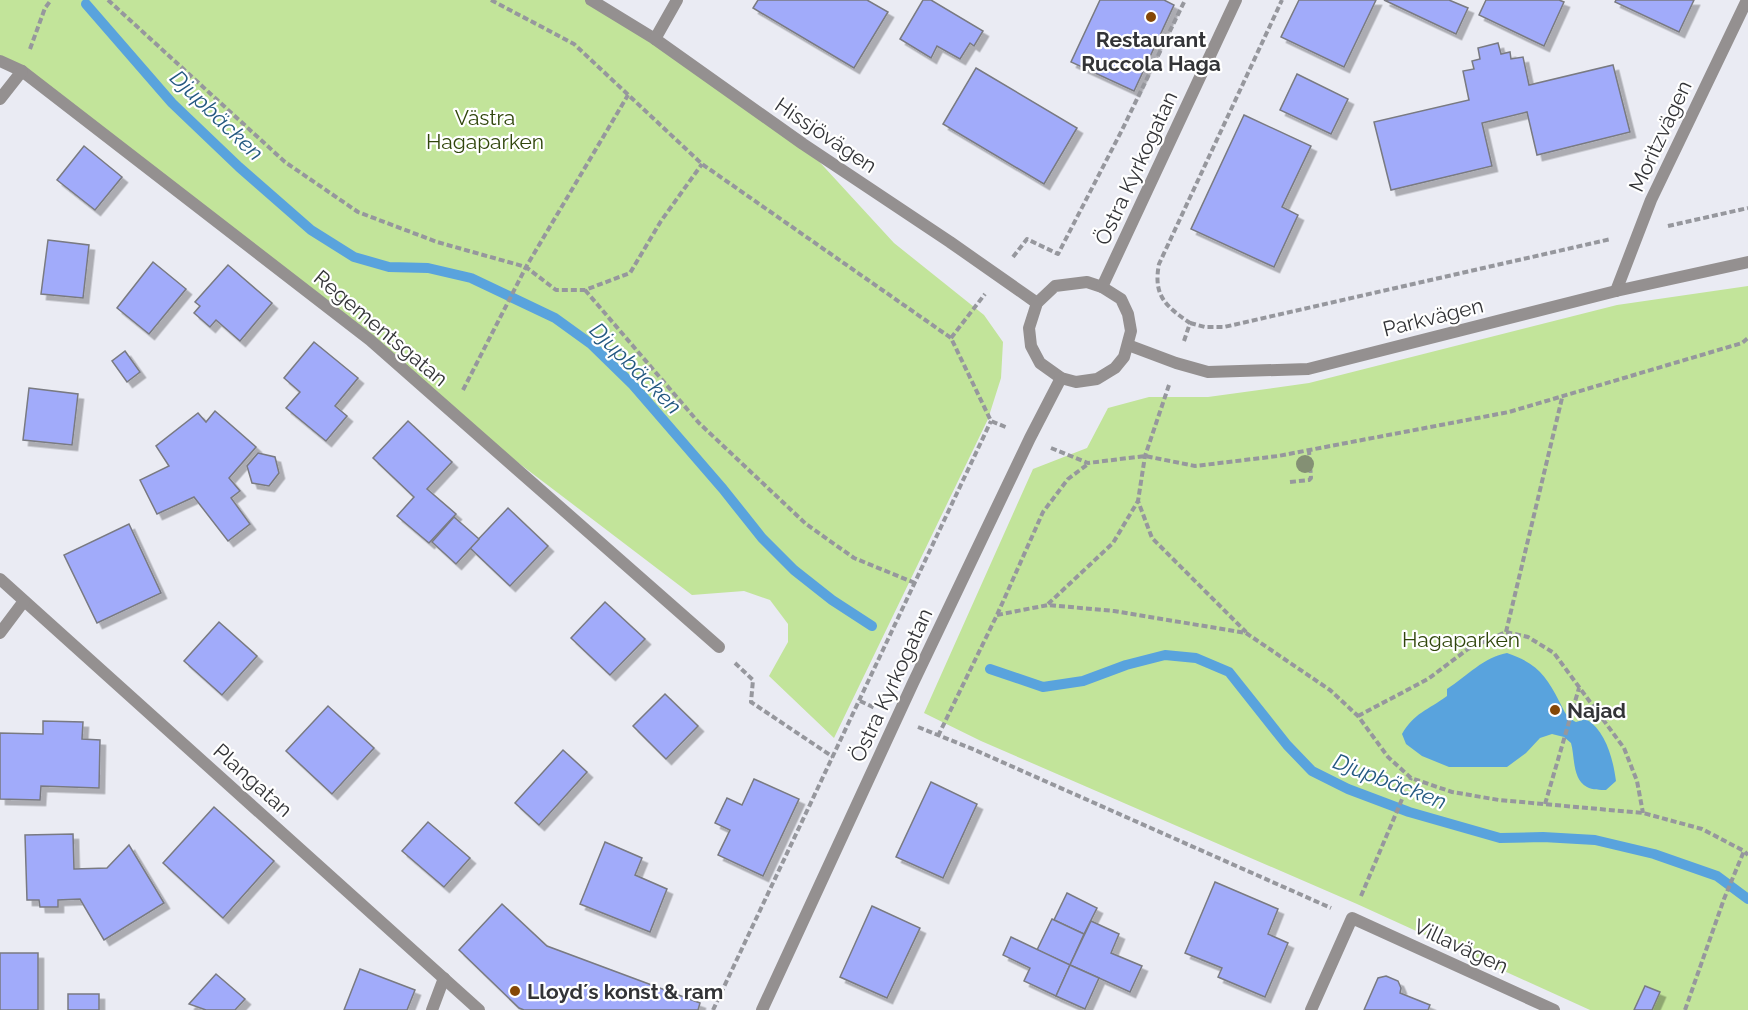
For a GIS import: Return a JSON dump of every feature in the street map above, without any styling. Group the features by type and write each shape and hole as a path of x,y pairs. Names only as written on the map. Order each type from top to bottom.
{"street":[{"name":"Hissjövägen","path":"591,0 655,39 803,144 951,242 1037,303"},
{"path":"655,39 677,0"},
{"name":"Östra Kyrkogatan","path":"1102,287 1236,0"},
{"name":"Moritzvägen","path":"1616,291 1651,200 1747,0"},
{"name":"Regementsgatan","path":"0,61 22,71 370,340 719,647"},
{"path":"0,99 22,71"},
{"name":"Parkvägen","path":"1128,345 1208,372 1308,369 1616,291 1748,262"},
{"path":"1088,282 1102,287 1121,299 1128,314 1131,331 1124,357 1115,368 1097,379 1076,382 1061,378 1040,363 1031,346 1029,328 1037,303 1055,286 1088,282"},
{"name":"Östra Kyrkogatan","path":"762,1010 897,718 1030,438 1061,378"},
{"name":"Plangatan","path":"0,579 479,1010"},
{"path":"0,633 24,601"},
{"path":"1311,1010 1352,918"},
{"name":"Villavägen","path":"1352,918 1554,1010"},
{"path":"432,1010 444,978"}],"path":[{"path":"22,71 45,8 51,0"},
{"path":"108,0 285,162 358,212 437,242 526,267 556,290 585,290 630,273 661,221 702,164"},
{"path":"491,0 573,44 702,164 951,338 991,421 1089,463 1145,456 1195,466 1309,451 1509,412 1742,343 1748,338"},
{"path":"951,338 1027,239 1058,254 1185,0"},
{"path":"1282,0 1159,264 1156,280 1160,294 1173,311 1190,322 1205,327 1224,327 1748,208"},
{"path":"453,413 526,267 628,95"},
{"path":"585,290 699,423 806,524 854,558 915,583"},
{"path":"1048,605 1113,543 1138,501 1145,456 1190,322"},
{"path":"1506,632 1563,397"},
{"path":"713,1010 991,421"},
{"path":"1290,482 1311,478 1309,451"},
{"path":"938,736 998,615 1043,512 1068,479 1089,463"},
{"path":"1138,501 1152,538 1246,633 1330,690 1358,716 1388,757 1411,778 1452,792 1499,800 1643,813 1702,829 1746,853 1724,899 1685,1010"},
{"path":"998,615 1048,605 1114,611 1246,633"},
{"path":"1358,716 1428,679 1468,649 1506,632 1528,637 1554,653 1624,748 1637,781 1643,813"},
{"path":"719,647 753,680 751,702 833,757"},
{"path":"1545,804 1579,687"},
{"path":"860,701 1352,918 1411,778"}],"green space":[{"name":"Västra Hagaparken","path":"0,0 591,0 803,144 894,243 984,315 1003,342 1001,378 988,419 834,738 769,676 788,642 788,624 770,600 744,591 692,595 453,413 370,340 0,61"},
{"name":"Hagaparken","path":"1748,286 1748,1010 1590,1010 1357,904 981,741 924,713 1033,469 1087,448 1108,408 1149,397 1208,397 1309,383 1617,305"}],"water":[{"path":"1507,653 1526,661 1539,671 1570,718 1576,722 1586,719 1599,731 1607,746 1616,781 1606,790 1591,789 1582,783 1576,773 1571,743 1564,737 1552,734 1540,738 1526,753 1507,767 1449,767 1422,756 1406,744 1402,734 1417,716 1447,696 1447,689 1476,668 1491,658"}],"building":[{"path":"758,0 867,0 888,12 854,68 753,8"},
{"path":"923,0 931,0 983,31 974,46 970,43 960,59 937,46 931,58 900,39"},
{"path":"1100,0 1164,0 1174,5 1134,91 1071,62"},
{"path":"1299,0 1376,0 1344,67 1281,37"},
{"path":"1384,0 1449,0 1468,8 1456,34"},
{"path":"1486,0 1559,0 1564,2 1544,46 1479,15"},
{"path":"1616,0 1694,0 1679,32 1615,2"},
{"path":"1498,43 1501,54 1510,52 1511,59 1523,57 1529,85 1613,65 1630,132 1537,155 1527,112 1482,123 1492,166 1391,190 1374,122 1469,100 1463,71 1474,69 1472,61 1480,59 1478,48"},
{"path":"976,68 1077,128 1044,184 943,124"},
{"path":"1297,74 1348,99 1331,134 1280,110"},
{"path":"1244,115 1311,146 1282,207 1298,215 1274,267 1191,229"},
{"path":"84,146 122,177 95,210 57,180"},
{"path":"48,240 89,245 83,298 41,294"},
{"path":"153,262 186,289 149,334 117,308"},
{"path":"228,265 272,303 240,341 216,320 210,327 194,313 200,306 195,302"},
{"path":"314,342 358,378 335,406 347,416 326,441 286,408 300,392 284,378"},
{"path":"125,351 140,372 127,382 112,361"},
{"path":"29,388 78,394 72,445 23,440"},
{"path":"215,411 256,447 229,478 240,491 231,498 250,524 228,541 194,497 157,514 140,480 169,466 156,446 198,413 206,422"},
{"path":"408,421 452,462 427,489 456,514 429,543 397,516 414,497 373,458"},
{"path":"258,453 275,457 279,473 269,486 252,483 247,466"},
{"path":"508,508 548,546 510,586 470,548"},
{"path":"454,517 479,539 456,564 432,542"},
{"path":"129,524 161,593 97,623 64,555"},
{"path":"605,602 645,639 610,675 571,638"},
{"path":"219,622 257,656 222,695 184,661"},
{"path":"665,694 698,726 666,759 633,726"},
{"path":"328,706 374,748 332,794 286,751"},
{"path":"43,721 83,722 82,739 100,740 99,788 41,786 40,800 0,799 0,733 43,734"},
{"path":"563,750 587,772 539,825 515,803"},
{"path":"754,779 799,799 763,876 718,855 730,830 715,823 727,798 742,805"},
{"path":"931,782 977,804 943,878 896,857"},
{"path":"214,807 274,861 223,918 163,863"},
{"path":"428,822 470,858 444,887 402,851"},
{"path":"73,834 74,869 107,868 129,845 164,903 104,940 80,899 58,900 58,907 40,907 39,900 27,900 25,835"},
{"path":"605,842 642,858 635,875 667,889 650,932 580,904"},
{"path":"1215,882 1278,909 1268,934 1288,943 1265,997 1218,977 1222,968 1185,953"},
{"path":"1067,893 1097,908 1084,934 1054,920"},
{"path":"502,904 547,946 700,1003 698,1010 524,1010 519,1008 459,950"},
{"path":"872,906 920,928 887,998 840,977"},
{"path":"1052,919 1084,934 1070,965 1037,950"},
{"path":"1091,921 1119,934 1111,953 1142,966 1130,992 1070,965"},
{"path":"1011,937 1070,965 1056,996 1024,981 1030,968 1003,955"},
{"path":"0,953 38,953 38,1010 0,1010"},
{"path":"1070,965 1099,978 1085,1009 1056,996"},
{"path":"360,969 415,990 407,1010 344,1010"},
{"path":"216,974 245,999 235,1010 206,1010 189,1004"},
{"path":"1386,976 1398,981 1401,988 1400,993 1430,1005 1428,1010 1364,1010 1378,978"},
{"path":"1645,986 1660,992 1652,1010 1634,1010"},
{"path":"68,994 99,994 99,1010 68,1010"}],"waterway":[{"name":"Djupbäcken","path":"86,4 172,103 239,167 311,230 354,257 389,267 428,268 471,278 555,318 591,344 633,385 762,538 794,570 832,600 872,626"},
{"name":"Djupbäcken","path":"990,669 1043,687 1083,681 1126,665 1165,655 1196,658 1229,672 1287,745 1312,771 1348,789 1409,812 1500,838 1543,837 1595,840 1654,854 1717,876 1748,899"}],"place":[{"name":"Restaurant Ruccola Haga","path":"1151,17"},
{"name":"Najad","path":"1555,710"},
{"name":"Lloyd´s konst & ram","path":"515,991"}]}
